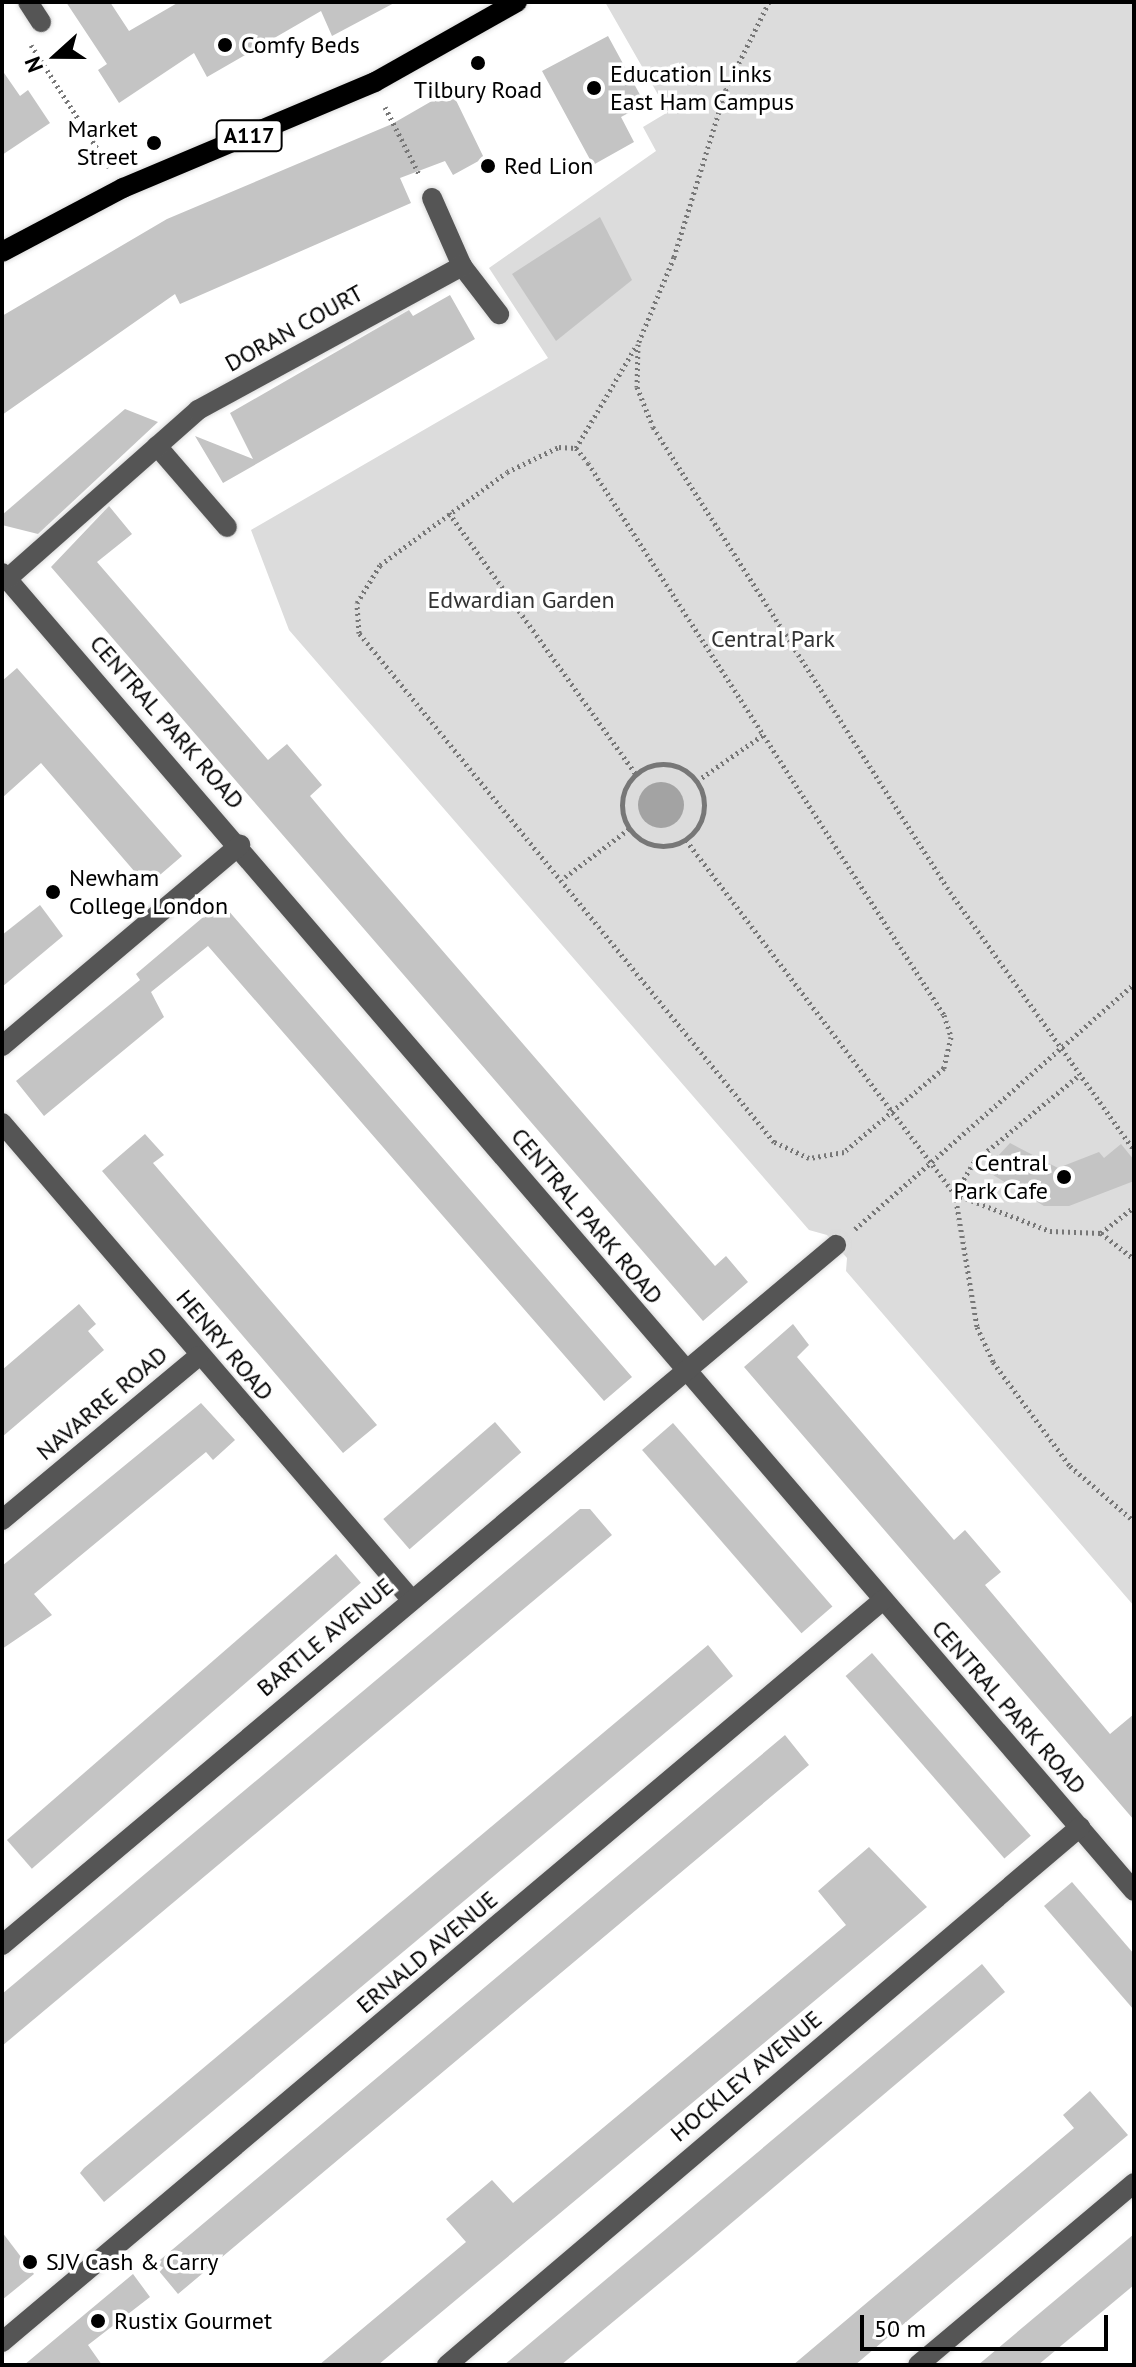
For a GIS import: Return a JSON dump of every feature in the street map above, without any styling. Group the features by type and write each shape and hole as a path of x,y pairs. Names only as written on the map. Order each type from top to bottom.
{"main road":[{"name":"A117","path":"2,252 123,188 375,82 517,2"}],"street":[{"path":"28,2 41,22"},
{"path":"432,198 462,266 499,314"},
{"name":"DORAN COURT","path":"4,576 198,410 462,266"},
{"path":"157,446 227,527"},
{"name":"CENTRAL PARK ROAD","path":"4,576 240,845 685,1372 1134,1891"},
{"path":"2,1046 240,845"},
{"name":"HENRY ROAD","path":"2,1123 410,1598"},
{"name":"BARTLE AVENUE","path":"2,1945 410,1598 836,1245"},
{"name":"NAVARRE ROAD","path":"2,1520 199,1356"},
{"name":"ERNALD AVENUE","path":"2,2342 883,1600"},
{"name":"HOCKLEY AVENUE","path":"447,2365 1080,1827"},
{"path":"918,2365 1134,2183"}],"path":[{"path":"576,448 944,1015 951,1037 944,1068 844,1152 826,1158 789,1153 353,617 380,565 449,513 531,459 576,448 638,344 674,257 726,89 769,2"},
{"path":"41,22 30,47 123,188"},
{"path":"392,123 432,198"},
{"path":"638,344 637,387 653,427 1058,1052 1134,1150"},
{"path":"449,513 636,774"},
{"path":"697,781 764,734"},
{"path":"667,764 697,781 704,811 686,840 652,845 629,829 622,804 636,774 667,764"},
{"path":"565,877 629,829"},
{"path":"686,840 955,1194 977,1327 993,1362 1060,1455 1134,1521"},
{"path":"836,1245 1134,984"},
{"path":"955,1194 974,1162 1077,1077"},
{"path":"955,1194 1050,1231 1101,1233 1134,1259"},
{"path":"1101,1233 1134,1207"}],"green space":[{"name":"Central Park","path":"605,2 1134,2 1134,1606 846,1271 847,1258 827,1235 809,1230 289,630 251,530 548,358 489,268 656,151 643,127 668,112"}],"shaded area":[{"path":"661,782 677,789 684,805 677,821 661,828 645,821 638,805 645,789"}],"building":[{"path":"66,2 110,2 129,31 179,2 396,2 332,36 321,11 207,77 194,53 119,103 98,70 107,64"},
{"name":"Education Links East Ham Campus","path":"608,36 645,104 621,117 634,142 593,165 542,71"},
{"path":"2,70 20,96 28,90 50,123 2,155"},
{"path":"451,90 484,158 453,175 445,161 400,178 411,203 180,304 175,294 2,415 2,316 167,219 392,124"},
{"path":"600,217 632,280 556,341 512,274"},
{"path":"450,295 475,339 223,483 195,436 253,459 230,413 409,310 413,316"},
{"path":"125,409 158,422 38,534 2,525 2,515"},
{"path":"109,506 132,534 97,562 268,760 287,744 322,785 310,796 346,839 715,1266 726,1256 748,1282 703,1321 51,567"},
{"path":"17,668 182,856 147,886 41,763 2,798 2,681"},
{"path":"221,902 632,1377 604,1401 208,946 151,992 164,1017 44,1116 16,1081 140,980 136,974"},
{"path":"40,905 63,936 2,987 2,935"},
{"path":"145,1134 164,1155 153,1163 377,1425 343,1453 102,1171"},
{"name":"Central Park Cafe","path":"1010,1143 1058,1168 1099,1152 1104,1158 1121,1144 1134,1160 1134,1181 1069,1206 1044,1206 985,1170"},
{"path":"79,1304 96,1324 88,1331 104,1350 2,1437 2,1370"},
{"path":"793,1324 809,1345 797,1357 954,1540 965,1530 1001,1572 985,1585 1110,1734 1134,1714 1134,1820 744,1367"},
{"path":"201,1403 235,1440 213,1460 206,1452 34,1594 52,1615 2,1649 2,1566"},
{"path":"495,1422 521,1452 410,1549 383,1519"},
{"path":"673,1423 832,1606 801,1633 642,1450"},
{"path":"580,1509 590,1509 612,1535 2,2046 2,1994"},
{"path":"336,1554 361,1583 32,1869 7,1840"},
{"path":"708,1645 733,1676 104,2202 80,2173 84,2168"},
{"path":"872,1653 1031,1836 1004,1859 846,1676"},
{"path":"785,1735 809,1765 178,2294 154,2265"},
{"path":"869,1847 927,1907 378,2365 319,2365 466,2242 446,2219 492,2180 513,2203 846,1925 818,1891"},
{"path":"1072,1882 1134,1954 1134,2010 1044,1906"},
{"path":"982,1964 1005,1992 690,2258 561,2365 504,2365"},
{"path":"1090,2091 1128,2135 855,2365 793,2365 1074,2128 1063,2115"},
{"path":"2,2232 34,2274 2,2300"},
{"path":"1134,2234 1134,2285 1038,2365 978,2365"},
{"name":"Rustix Gourmet","path":"133,2274 150,2297 88,2345 102,2365 24,2365"}],"place":[{"name":"Comfy Beds","path":"225,45"},
{"name":"Tilbury Road","path":"478,63"},
{"name":"Education Links East Ham Campus","path":"594,88"},
{"name":"Market Street","path":"154,143"},
{"name":"Red Lion","path":"488,166"},
{"name":"Newham College London","path":"53,892"},
{"name":"Central Park Cafe","path":"1064,1177"},
{"name":"SJV Cash & Carry","path":"30,2262"},
{"name":"Rustix Gourmet","path":"98,2321"}],"park label":[{"name":"Edwardian Garden","path":"521,600"}]}
